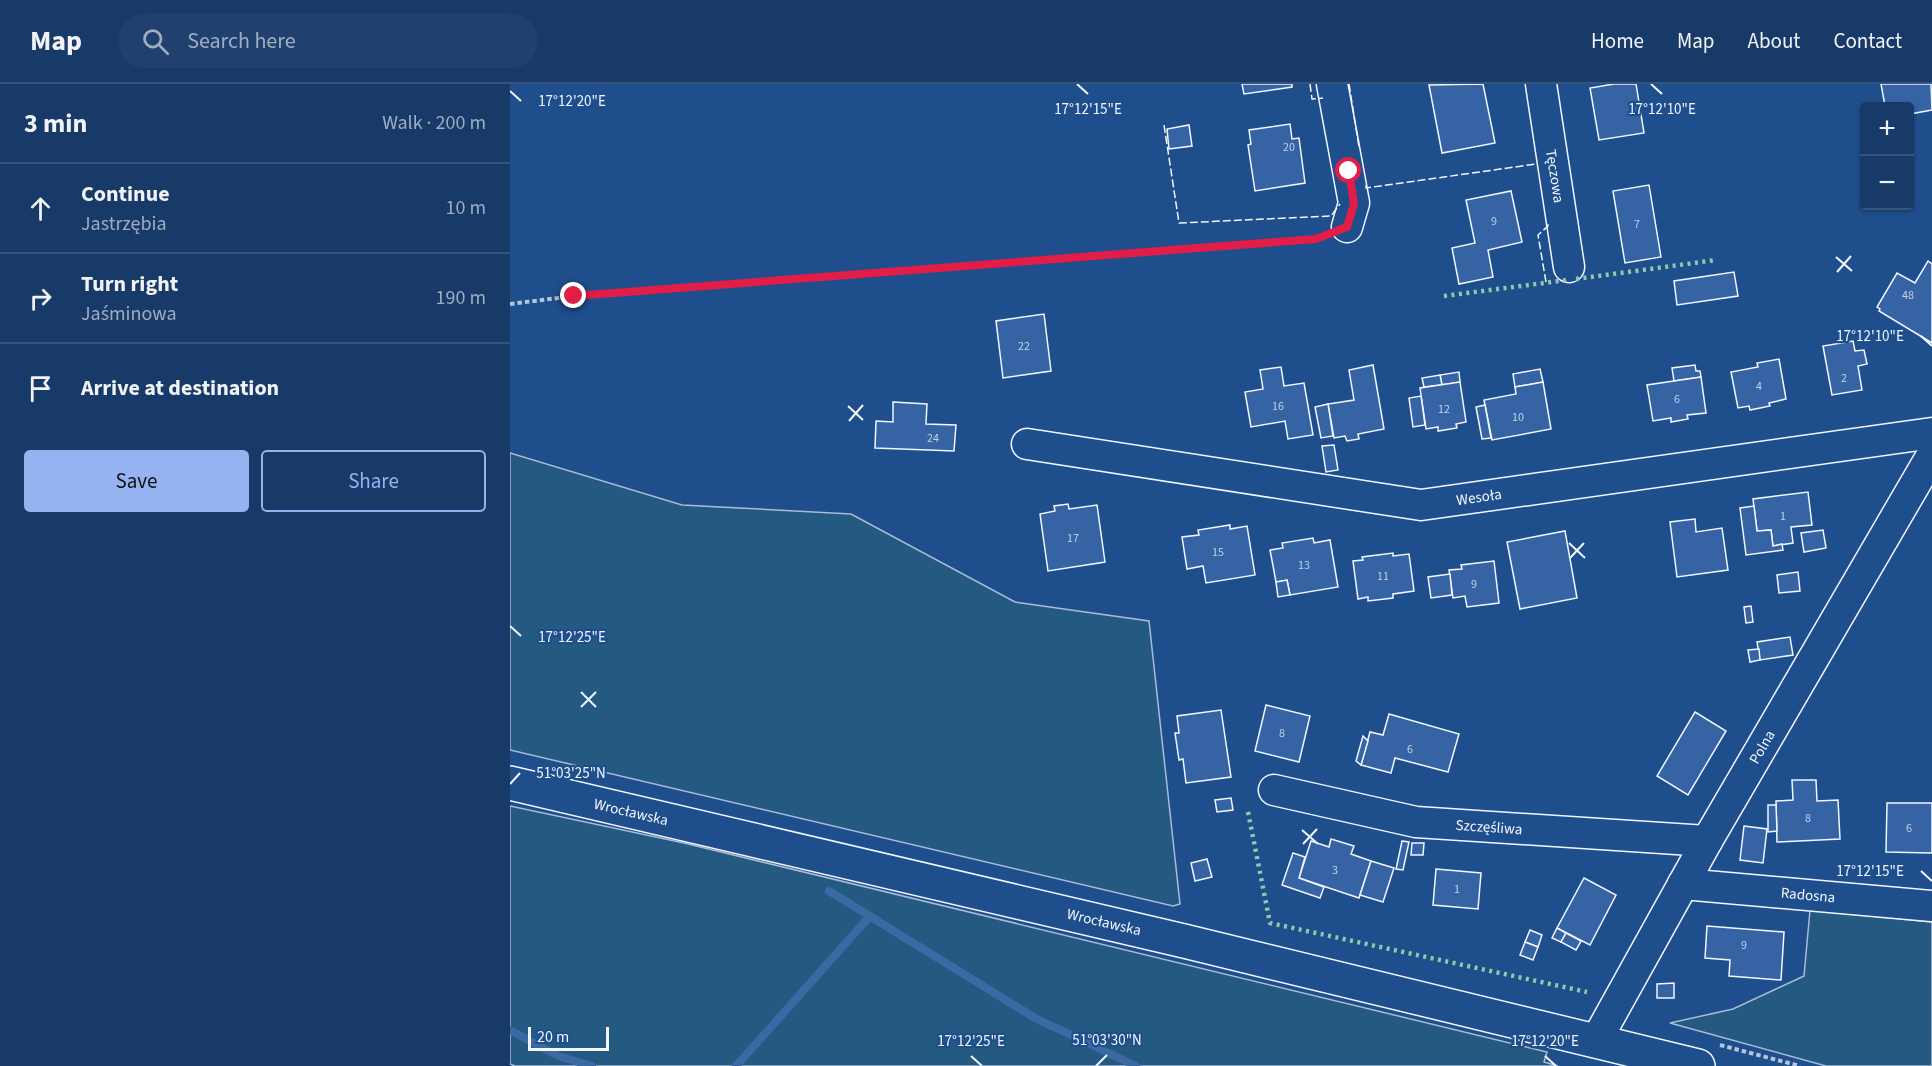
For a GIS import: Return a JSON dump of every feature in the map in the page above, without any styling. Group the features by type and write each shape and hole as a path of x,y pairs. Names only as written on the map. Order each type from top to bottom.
{"main road":[{"name":"Wrocławska","path":"510,783 1184,940 1698,1066"}],"street":[{"path":"1332,84 1354,204 1347,227"},
{"name":"Tęczowa","path":"1541,84 1569,267"},
{"name":"Wesoła","path":"1027,444 1421,505 1932,433"},
{"name":"Polna","path":"1596,1041 1707,841 1932,455"},
{"name":"Szczęśliwa","path":"1274,790 1416,822 1707,841"},
{"name":"Radosna","path":"1683,884 1932,906"}],"path":[{"path":"510,304 574,296 1316,239 1347,227"}],"shaded area":[{"path":"510,453 682,505 851,514 1015,602 1149,621 1180,904 1173,906 510,750"},
{"path":"510,806 684,843 1547,1052 1544,1062 1558,1066 515,1066 510,1064"},
{"path":"1810,910 1932,922 1932,1066 1826,1066 1670,1023 1733,1009 1804,976"}],"building":[{"path":"1242,84 1292,84 1292,87 1244,94"},
{"path":"1483,84 1495,143 1442,153 1429,85"},
{"path":"1614,84 1636,84 1644,133 1599,140 1590,88"},
{"path":"1881,84 1931,84 1932,110 1914,113 1914,102 1884,102"},
{"path":"1290,124 1292,139 1299,138 1305,183 1255,191 1248,145 1251,144 1249,130"},
{"path":"1189,125 1192,146 1169,149 1167,129"},
{"path":"1649,185 1661,257 1625,263 1613,191"},
{"path":"1511,191 1522,242 1488,250 1493,277 1459,284 1452,248 1475,243 1466,200"},
{"path":"1928,261 1932,264 1932,343 1879,311 1877,307 1897,273 1915,283"},
{"path":"1734,272 1738,296 1677,305 1674,281"},
{"path":"1044,314 1051,371 1003,378 996,321"},
{"path":"1853,341 1855,351 1864,350 1867,364 1858,366 1862,390 1832,395 1823,346"},
{"path":"1779,359 1786,399 1769,403 1770,406 1750,410 1749,406 1738,408 1731,372 1758,367 1757,363"},
{"path":"1373,365 1384,429 1358,434 1359,439 1347,441 1345,436 1334,438 1328,404 1354,400 1349,370"},
{"path":"1695,365 1701,377 1674,381 1672,368"},
{"path":"1281,367 1284,386 1304,383 1313,435 1288,439 1285,421 1251,427 1245,392 1263,389 1260,370"},
{"path":"1540,369 1543,382 1515,387 1513,374"},
{"path":"1459,372 1460,382 1442,385 1440,375"},
{"path":"1440,375 1442,385 1424,387 1422,378"},
{"path":"1701,377 1706,413 1687,415 1688,419 1671,422 1671,418 1653,421 1647,385"},
{"path":"1460,382 1466,422 1456,424 1457,428 1438,431 1438,427 1426,429 1420,388"},
{"path":"1543,382 1551,429 1492,440 1484,400 1516,394 1515,387"},
{"path":"1421,396 1425,425 1413,427 1409,398"},
{"path":"893,402 927,404 926,424 956,425 954,451 875,448 876,421 893,422"},
{"path":"1328,404 1333,436 1321,438 1315,407"},
{"path":"1485,405 1491,438 1482,439 1476,407"},
{"path":"1334,445 1338,470 1326,472 1322,446"},
{"path":"1808,492 1812,525 1791,527 1793,543 1773,546 1771,530 1757,531 1753,499"},
{"path":"1068,504 1069,509 1097,505 1105,562 1048,571 1040,514 1055,511 1054,506"},
{"path":"1754,506 1757,531 1771,530 1773,546 1782,544 1783,550 1746,555 1740,508"},
{"path":"1695,519 1696,532 1722,528 1728,570 1677,577 1670,522"},
{"path":"1230,525 1230,529 1247,526 1255,575 1206,583 1203,566 1187,569 1182,537 1199,535 1198,530"},
{"path":"1823,530 1826,548 1804,552 1801,533"},
{"path":"1565,531 1577,598 1520,609 1507,542"},
{"path":"1313,538 1314,543 1330,540 1338,587 1290,595 1287,580 1276,582 1270,550 1283,548 1282,543"},
{"path":"1393,553 1393,556 1409,554 1414,591 1393,594 1393,598 1368,601 1368,597 1358,599 1353,561 1363,560 1362,557"},
{"path":"1494,561 1499,603 1467,607 1465,596 1453,598 1449,570 1462,569 1461,565"},
{"path":"1798,572 1800,591 1779,593 1777,575"},
{"path":"1450,574 1452,595 1431,598 1428,577"},
{"path":"1287,580 1290,595 1278,597 1276,582"},
{"path":"1751,606 1753,622 1746,623 1744,607"},
{"path":"1790,637 1793,655 1760,660 1757,642"},
{"path":"1759,649 1760,660 1750,662 1748,650"},
{"path":"1266,705 1310,716 1299,762 1255,751"},
{"path":"1221,710 1231,777 1186,783 1183,759 1179,760 1175,733 1179,733 1177,716"},
{"path":"1695,712 1726,731 1688,795 1657,776"},
{"path":"1389,714 1459,734 1448,772 1395,758 1391,773 1361,765 1370,732 1383,735"},
{"path":"1363,736 1368,741 1361,765 1356,761"},
{"path":"1792,780 1816,780 1817,801 1838,800 1840,839 1777,842 1776,801 1793,800"},
{"path":"1231,798 1233,810 1217,812 1215,800"},
{"path":"1887,803 1932,803 1932,853 1886,852"},
{"path":"1768,805 1776,805 1777,831 1768,832"},
{"path":"1744,826 1767,829 1763,863 1740,860"},
{"path":"1331,839 1354,846 1351,854 1371,861 1359,898 1299,878 1311,841 1329,847"},
{"path":"1402,841 1409,842 1403,870 1396,869"},
{"path":"1412,843 1424,843 1423,855 1411,855"},
{"path":"1293,853 1305,857 1299,878 1324,887 1320,898 1282,885"},
{"path":"1207,859 1212,877 1195,881 1191,863"},
{"path":"1371,861 1394,868 1383,902 1360,895"},
{"path":"1436,869 1481,873 1478,909 1433,905"},
{"path":"1584,878 1616,895 1590,945 1557,928"},
{"path":"1707,926 1784,932 1781,980 1729,976 1730,960 1705,958"},
{"path":"1557,928 1566,933 1561,942 1552,938"},
{"path":"1530,930 1542,935 1538,947 1525,942"},
{"path":"1566,933 1581,941 1576,950 1561,942"},
{"path":"1525,942 1538,947 1533,960 1520,955"},
{"path":"1674,983 1674,998 1657,998 1657,984"}],"waterway":[{"path":"829,891 1035,1018 1136,1066"},
{"path":"736,1066 870,916"},
{"path":"510,1030 558,1056 592,1066"}],"hedge":[{"path":"1576,279 1716,260"},
{"path":"1444,296 1567,280"},
{"path":"1248,812 1270,923 1587,992"}],"fence":[{"path":"1310,84 1312,99 1323,98"},
{"path":"1349,84 1359,147"},
{"path":"1164,125 1179,223 1331,216 1340,204"},
{"path":"1366,185 1366,188 1536,164"},
{"path":"1546,282 1538,235 1548,226 1548,223"}],"route":[{"path":"574,296 1316,239 1347,227 1354,204 1349,171"}]}
